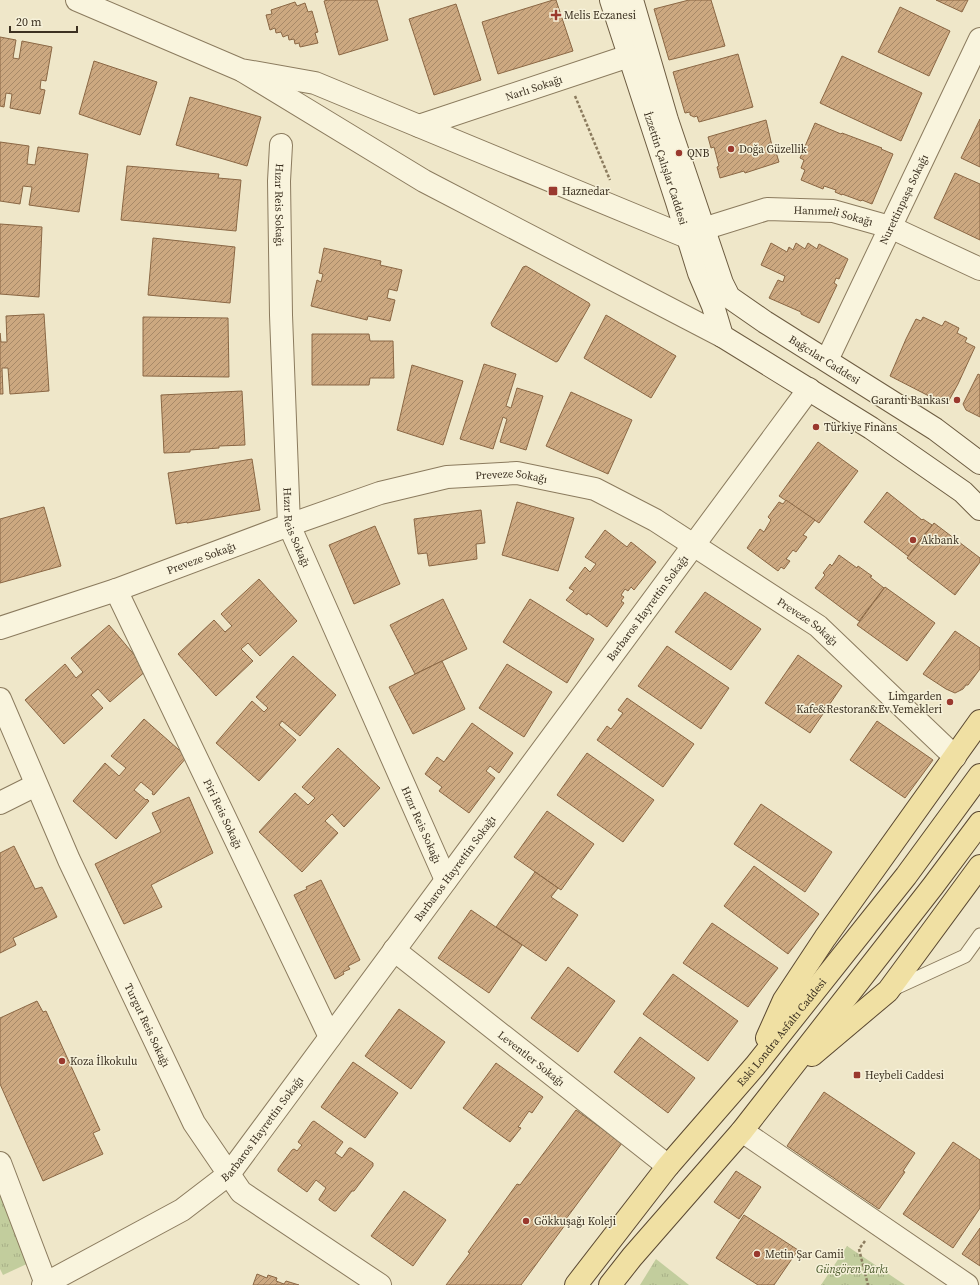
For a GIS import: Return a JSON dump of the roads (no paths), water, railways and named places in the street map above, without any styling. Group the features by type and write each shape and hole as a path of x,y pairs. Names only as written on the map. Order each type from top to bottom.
{"main road":[{"path":"755,1066 784,1000 825,938 980,721"},
{"name":"Eski Londra Asfaltı Caddesi","path":"576,1285 668,1166 755,1066 906,876 980,775"},
{"path":"610,1285 632,1257 742,1130 933,886 980,823"},
{"path":"778,1084 888,991 980,866"}],"street":[{"path":"77,0 241,70 424,181 722,336 871,428 963,492 980,509"},
{"name":"İzzettin Çalışlar Caddesi","path":"611,0 638,52 667,120 695,233 699,273 713,306 722,336"},
{"name":"İzzettin Çalışlar Caddesi","path":"632,0 638,52"},
{"name":"Nurettinpaşa Sokağı","path":"827,360 980,39"},
{"name":"Narlı Sokağı","path":"419,126 638,52"},
{"path":"241,70 315,83 419,126 695,233"},
{"name":"Hızır Reis Sokağı","path":"281,145 279,181 281,315 289,525 446,880"},
{"name":"Hanımeli Sokağı","path":"695,233 768,209 832,211 890,227 980,269"},
{"name":"Bağcılar Caddesi","path":"695,233 729,297 765,322 935,429 980,464"},
{"name":"Barbaros Hayrettin Sokağı","path":"45,1284 182,1210 228,1174 809,389"},
{"name":"Preveze Sokağı","path":"0,628 116,590 289,525 380,493 447,477 517,473 595,489 655,520 818,626 955,757"},
{"name":"Piri Reis Sokağı","path":"116,590 330,1037"},
{"name":"Turgut Reis Sokağı","path":"0,699 69,860 194,1123 241,1192 380,1285"},
{"path":"0,803 36,785"},
{"name":"Leventler Sokağı","path":"394,950 668,1166"},
{"path":"742,1130 967,1285"},
{"path":"0,1162 45,1284"}],"lane":[{"path":"888,991 965,956 980,936"}],"place":[{"name":"Melis Eczanesi","path":"556,15"},
{"name":"Doğa Güzellik","path":"731,149"},
{"name":"QNB","path":"679,153"},
{"name":"Haznedar","path":"553,191"},
{"name":"Garanti Bankası","path":"957,400"},
{"name":"Türkiye Finans","path":"816,427"},
{"name":"Akbank","path":"913,540"},
{"name":"Limgarden Kafe&Restoran&Ev Yemekleri","path":"950,702"},
{"name":"Koza İlkokulu","path":"62,1061"},
{"name":"Heybeli Caddesi","path":"857,1075"},
{"name":"Gökkuşağı Koleji","path":"526,1221"},
{"name":"Metin Şar Camii","path":"757,1254"}],"park label":[{"name":"Güngören Parkı","path":"852,1269"}]}
